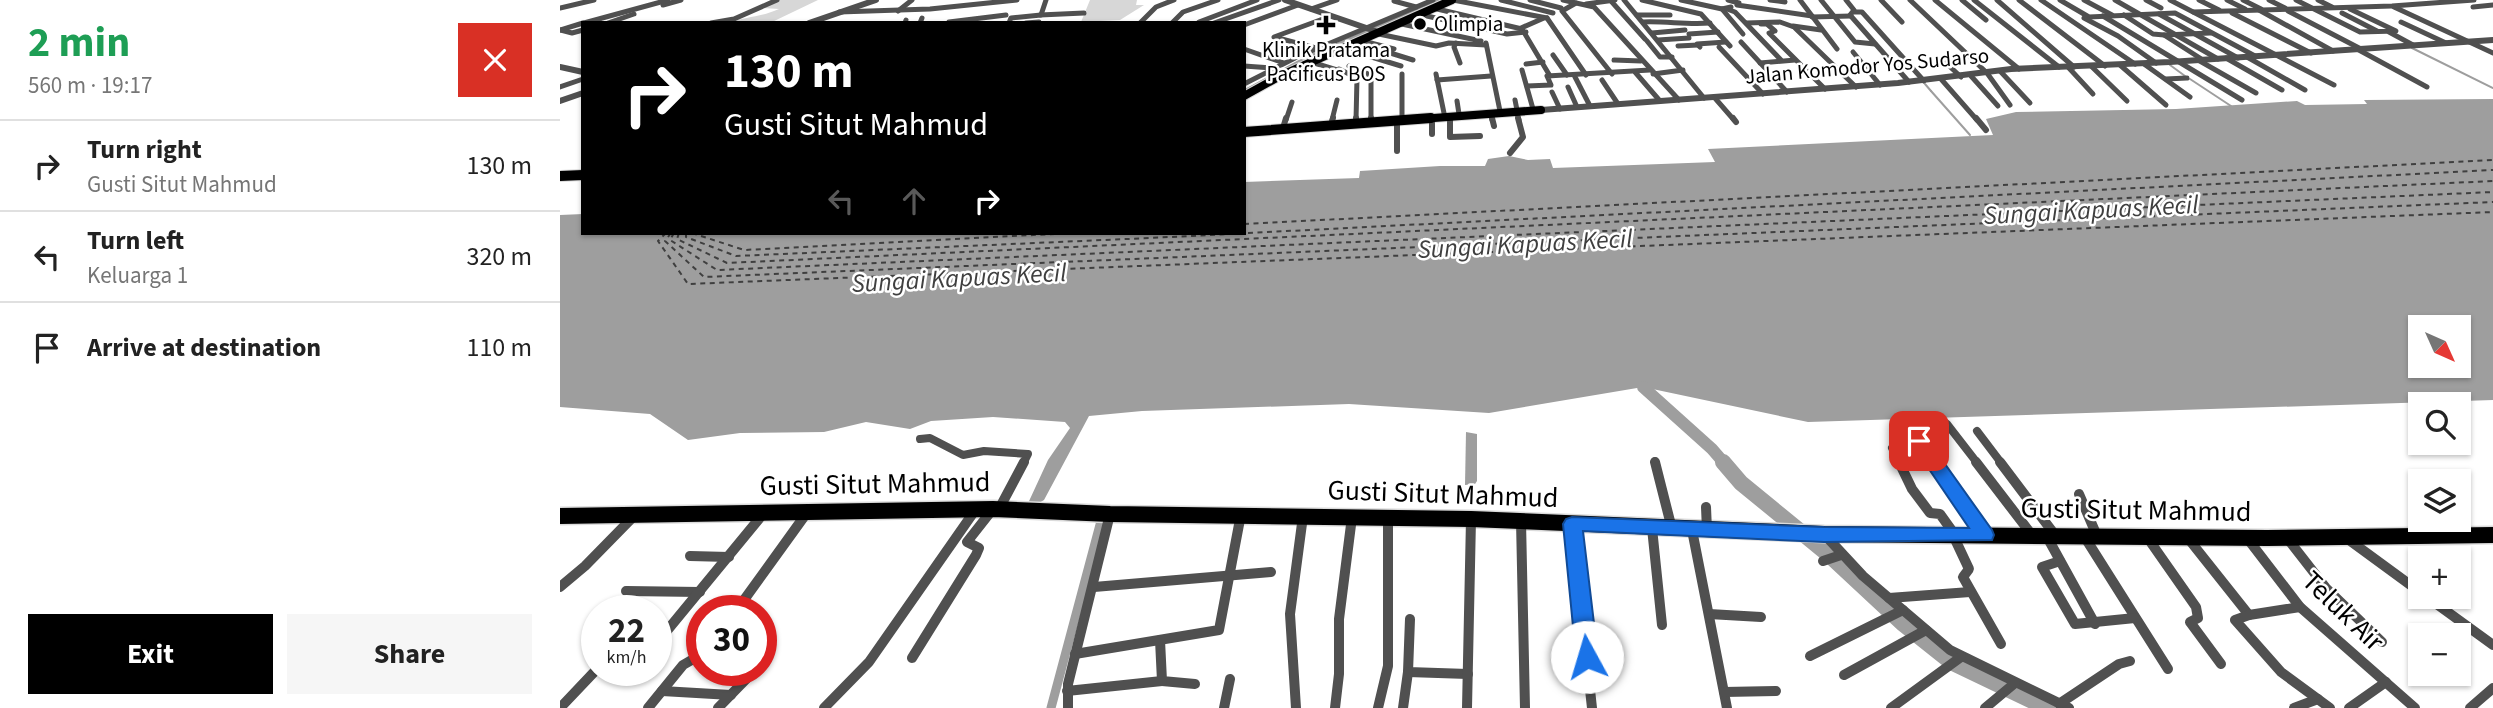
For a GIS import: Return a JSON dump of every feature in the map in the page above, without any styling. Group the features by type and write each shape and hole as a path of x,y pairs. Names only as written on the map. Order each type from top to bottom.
{"highway":[{"path":"1246,131 1432,119 1452,115 1496,113 1516,108 1537,110"},
{"name":"Gusti Situt Mahmud","path":"560,516 1000,509"},
{"name":"Gusti Situt Mahmud","path":"1780,533 1820,534"}],"main road":[{"path":"1246,95 1269,81 1359,40 1372,30 1397,23 1433,4 1452,0"},
{"path":"1246,131 1452,115"},
{"path":"560,170 581,172"},
{"path":"560,176 581,172"},
{"name":"Gusti Situt Mahmud","path":"1000,509 1110,514 1471,519 1780,533"},
{"name":"Gusti Situt Mahmud","path":"1820,534 2247,538 2493,535"}],"street":[{"path":"560,8 594,0"},
{"path":"590,21 668,0"},
{"path":"614,21 681,0"},
{"path":"722,21 734,19 777,0"},
{"path":"814,21 876,0"},
{"path":"898,11 912,0"},
{"path":"930,9 940,0"},
{"path":"963,0 955,7 950,21 1005,13"},
{"path":"839,12 879,13 1017,0"},
{"path":"1039,19 1046,0"},
{"path":"1142,21 1156,7 1174,0"},
{"path":"1174,21 1182,12 1218,0"},
{"path":"1202,21 1257,0"},
{"path":"1220,21 1279,0"},
{"path":"1311,9 1337,0"},
{"path":"1452,0 1546,18 1586,75"},
{"path":"1394,1 1417,11 1507,34 1524,30 1553,13 1501,0"},
{"path":"1530,0 1561,8"},
{"path":"1563,0 1585,4 1679,100"},
{"path":"1612,74 1562,11 1585,4 1621,0 1643,22 1704,98"},
{"path":"1642,0 1702,15 1728,44 1678,46"},
{"path":"1681,0 1734,11 1781,60"},
{"path":"1728,0 1740,3 1737,5"},
{"path":"1770,0 1785,2"},
{"path":"1800,0 1837,49"},
{"path":"1821,0 1855,42 1875,44"},
{"path":"1846,0 1875,44 1909,82"},
{"path":"1881,0 1902,22"},
{"path":"1910,0 1987,73 2010,104"},
{"path":"1935,0 2019,69"},
{"path":"1962,0 1986,20"},
{"path":"1974,0 2059,67"},
{"path":"1997,0 2071,67 2092,94"},
{"path":"2019,0 2105,66"},
{"path":"2060,0 2090,17 2143,15 2160,11 2175,13 2255,56"},
{"path":"2084,0 2115,16"},
{"path":"2115,0 2218,59"},
{"path":"2146,0 2194,34 2238,58"},
{"path":"2170,0 2334,85"},
{"path":"2199,0 2222,12"},
{"path":"2227,0 2247,11"},
{"path":"2243,0 2333,51"},
{"path":"2269,0 2427,87"},
{"path":"2297,0 2356,31 2396,31 2348,7"},
{"path":"2318,0 2335,8"},
{"path":"2379,0 2493,53"},
{"path":"2402,0 2426,4 2474,0"},
{"path":"1611,1 1660,58 1672,57"},
{"path":"2025,4 2043,1 2135,64"},
{"path":"1246,24 1291,2 1372,30 1436,46 1485,43"},
{"path":"2193,12 2394,6 2415,2"},
{"path":"1433,4 1524,30 1550,76 1551,85 1527,86"},
{"path":"1743,34 1722,12 1725,9 1737,5 1812,16 1856,13"},
{"path":"2473,7 2491,6"},
{"path":"1246,83 1317,48 1372,30 1417,11"},
{"path":"2229,11 2311,53"},
{"path":"867,20 879,13"},
{"path":"1010,21 1011,18 1039,19 1084,13"},
{"path":"1856,13 1924,81"},
{"path":"2342,13 2379,32"},
{"path":"2324,14 2359,13"},
{"path":"1637,15 1670,15"},
{"path":"1688,16 1702,15"},
{"path":"2124,15 2153,34 2212,33"},
{"path":"1317,48 1273,37 1331,16"},
{"path":"2103,16 2172,61 2242,100"},
{"path":"2084,18 2118,36 2158,63"},
{"path":"1643,22 1677,21 1683,25 1710,23"},
{"path":"1747,24 1780,22 1821,30"},
{"path":"2401,22 2446,43"},
{"path":"1397,23 1485,43"},
{"path":"560,30 581,24"},
{"path":"1747,24 1767,25 1775,31 1769,33 1825,89"},
{"path":"1246,26 1257,29"},
{"path":"1793,26 1820,49 1856,87"},
{"path":"560,30 572,33"},
{"path":"560,36 581,32"},
{"path":"1652,33 1718,32"},
{"path":"2389,32 2413,46"},
{"path":"1658,40 1687,34"},
{"path":"2164,35 2256,93"},
{"path":"1359,40 1394,49 1387,52 1413,60"},
{"name":"Jalan Komodor Yos Sudarso","path":"1537,110 1880,85 2019,69 2144,64 2493,40"},
{"path":"1741,42 1787,92"},
{"path":"1456,43 1454,47 1460,63"},
{"path":"1485,43 1496,113 1494,126"},
{"path":"1719,47 1763,94"},
{"path":"1342,48 1401,66"},
{"path":"1246,50 1284,63"},
{"path":"1853,52 1880,85"},
{"path":"1553,55 1571,75 1590,106"},
{"path":"1247,66 1267,57"},
{"path":"2246,57 2305,90"},
{"path":"2226,58 2282,90"},
{"path":"1614,60 1641,61"},
{"path":"1759,63 1796,60"},
{"path":"1311,62 1336,70 1317,78"},
{"path":"1526,64 1540,62"},
{"path":"1946,63 1961,77"},
{"path":"2144,64 2190,97"},
{"path":"2120,65 2166,105"},
{"path":"1247,66 1275,68"},
{"path":"1349,66 1371,75"},
{"path":"2091,66 2127,101"},
{"path":"560,67 581,72"},
{"path":"1339,69 1357,78 1371,75"},
{"path":"1522,70 1537,110"},
{"path":"1550,76 1682,71"},
{"path":"2000,71 2030,103"},
{"path":"1635,72 1660,101"},
{"path":"1397,151 1402,74"},
{"path":"1371,75 1371,122"},
{"path":"1971,75 1998,106"},
{"path":"1452,115 1436,77 1491,76"},
{"path":"1356,123 1357,78"},
{"path":"2166,79 2187,78"},
{"path":"1941,79 1986,130"},
{"path":"560,87 581,80"},
{"path":"1602,80 1618,104"},
{"path":"1568,87 1577,107"},
{"path":"1552,92 1560,109"},
{"path":"560,101 581,94"},
{"path":"1714,97 1736,122"},
{"path":"1331,125 1337,100"},
{"path":"1457,101 1452,115 1450,137 1480,136"},
{"path":"1283,128 1292,102"},
{"path":"1510,153 1523,137 1516,108"},
{"path":"1432,119 1432,134"},
{"path":"1947,424 2044,535"},
{"path":"1977,431 2060,561 2095,624"},
{"path":"912,658 976,555 979,548 967,542 1000,509 1028,454 984,451 963,455 952,445 935,442 930,438 920,439"},
{"path":"1919,441 1985,535"},
{"path":"1892,448 1912,489 1930,513 1940,514 1954,535 1969,569 1963,575 1970,592 2001,644"},
{"path":"1655,461 1672,529"},
{"path":"2079,494 2090,536 2135,618 2168,669"},
{"path":"1706,507 1699,530 1709,614 1727,708"},
{"path":"824,708 869,662 976,509"},
{"path":"748,595 808,511"},
{"path":"672,625 765,512"},
{"path":"1110,514 1094,587 1075,654 1067,700 1162,681 1195,684"},
{"path":"1075,654 1219,629 1241,514"},
{"path":"560,587 585,566 635,515"},
{"path":"1296,708 1290,614 1303,516"},
{"path":"1335,708 1339,674 1339,619 1352,517"},
{"path":"1378,708 1388,666 1388,518"},
{"path":"1467,708 1471,519"},
{"path":"1521,521 1524,708"},
{"path":"1572,524 1592,708"},
{"path":"1652,528 1662,625"},
{"path":"1820,534 1831,557 1889,598 1896,613 1919,633 1956,661 2009,687 2064,706 2119,664 2130,660"},
{"path":"2147,537 2196,607 2194,612 2198,618 2190,622 2221,664"},
{"path":"2187,537 2249,615"},
{"path":"2345,537 2408,583"},
{"name":"Teluk Air","path":"2247,538 2300,607 2415,708"},
{"path":"2287,538 2326,588 2382,642"},
{"path":"690,556 729,557"},
{"path":"2060,561 2042,567 2074,622 2095,624 2135,618"},
{"path":"1094,587 1271,572"},
{"path":"626,591 700,592"},
{"path":"1889,598 1970,592"},
{"path":"2300,607 2249,615 2235,620 2281,672 2330,708"},
{"path":"2444,609 2493,645"},
{"path":"1811,656 1896,613"},
{"path":"1709,614 1761,617"},
{"path":"1403,708 1408,672 1410,619"},
{"path":"1844,675 1919,633"},
{"path":"1160,640 1162,681"},
{"path":"1891,708 1956,661"},
{"path":"648,708 686,662"},
{"path":"1408,672 1468,674"},
{"path":"1224,708 1230,679"},
{"path":"2349,708 2385,682"},
{"path":"560,708 581,686"},
{"path":"718,708 740,686"},
{"path":"1985,708 2009,687"},
{"path":"2470,708 2493,688"},
{"path":"662,691 731,695"},
{"path":"1724,692 1776,691"},
{"path":"2294,708 2319,699"}],"shaded area":[{"path":"780,0 818,0 774,21 736,21 779,9 762,8"},
{"path":"1090,0 1137,0 1136,5 1144,5 1120,20 1081,21"}],"water":[{"name":"Sungai Kapuas Kecil","path":"2493,99 2493,400 2471,401 2471,392 2408,392 2408,403 1808,422 1643,387 1489,413 1349,404 1142,411 1089,416 1044,500 1024,512 1048,460 1070,428 1065,422 993,417 931,421 910,429 866,422 824,432 740,433 688,440 650,414 560,407 560,215 581,214 581,235 1246,235 1246,182 1359,178 1360,171 1485,166 1488,159 1509,156 1528,160 1550,159 1553,168 1715,162 1708,149 1993,135 1986,119 2016,112 2176,109 2297,101 2305,105 2367,104 2364,100"},
{"path":"1466,432 1477,434 1477,481 1475,484 1465,485"}],"waterway":[{"path":"1246,91 1307,58 1441,0"},
{"path":"2412,48 2493,88"},
{"path":"2170,65 2185,76"},
{"path":"2190,79 2231,106"},
{"path":"1925,84 1970,135"},
{"path":"1643,387 1725,464"},
{"path":"1723,462 1741,483 1829,555 1902,623 1951,662 2047,708"},
{"path":"1051,708 1101,521 1095,517"}],"ferry route":[{"path":"1246,224 2493,160"},
{"path":"1246,233 2493,170"},
{"path":"678,235 677,239 727,263 2493,181"},
{"path":"673,235 670,240 717,270 2493,192"},
{"path":"670,235 665,241 704,277 2493,202"},
{"path":"664,235 658,241 688,284 2493,212"},
{"path":"686,235 736,256 1209,235"},
{"path":"698,235 744,250 1033,235"}],"place":[{"name":"Olimpia","path":"1420,24"},
{"name":"Klinik Pratama Pacificus BOS","path":"1326,25"}],"route":[{"path":"1587,657 1572,524 1824,534 1985,535 1919,441"}]}
